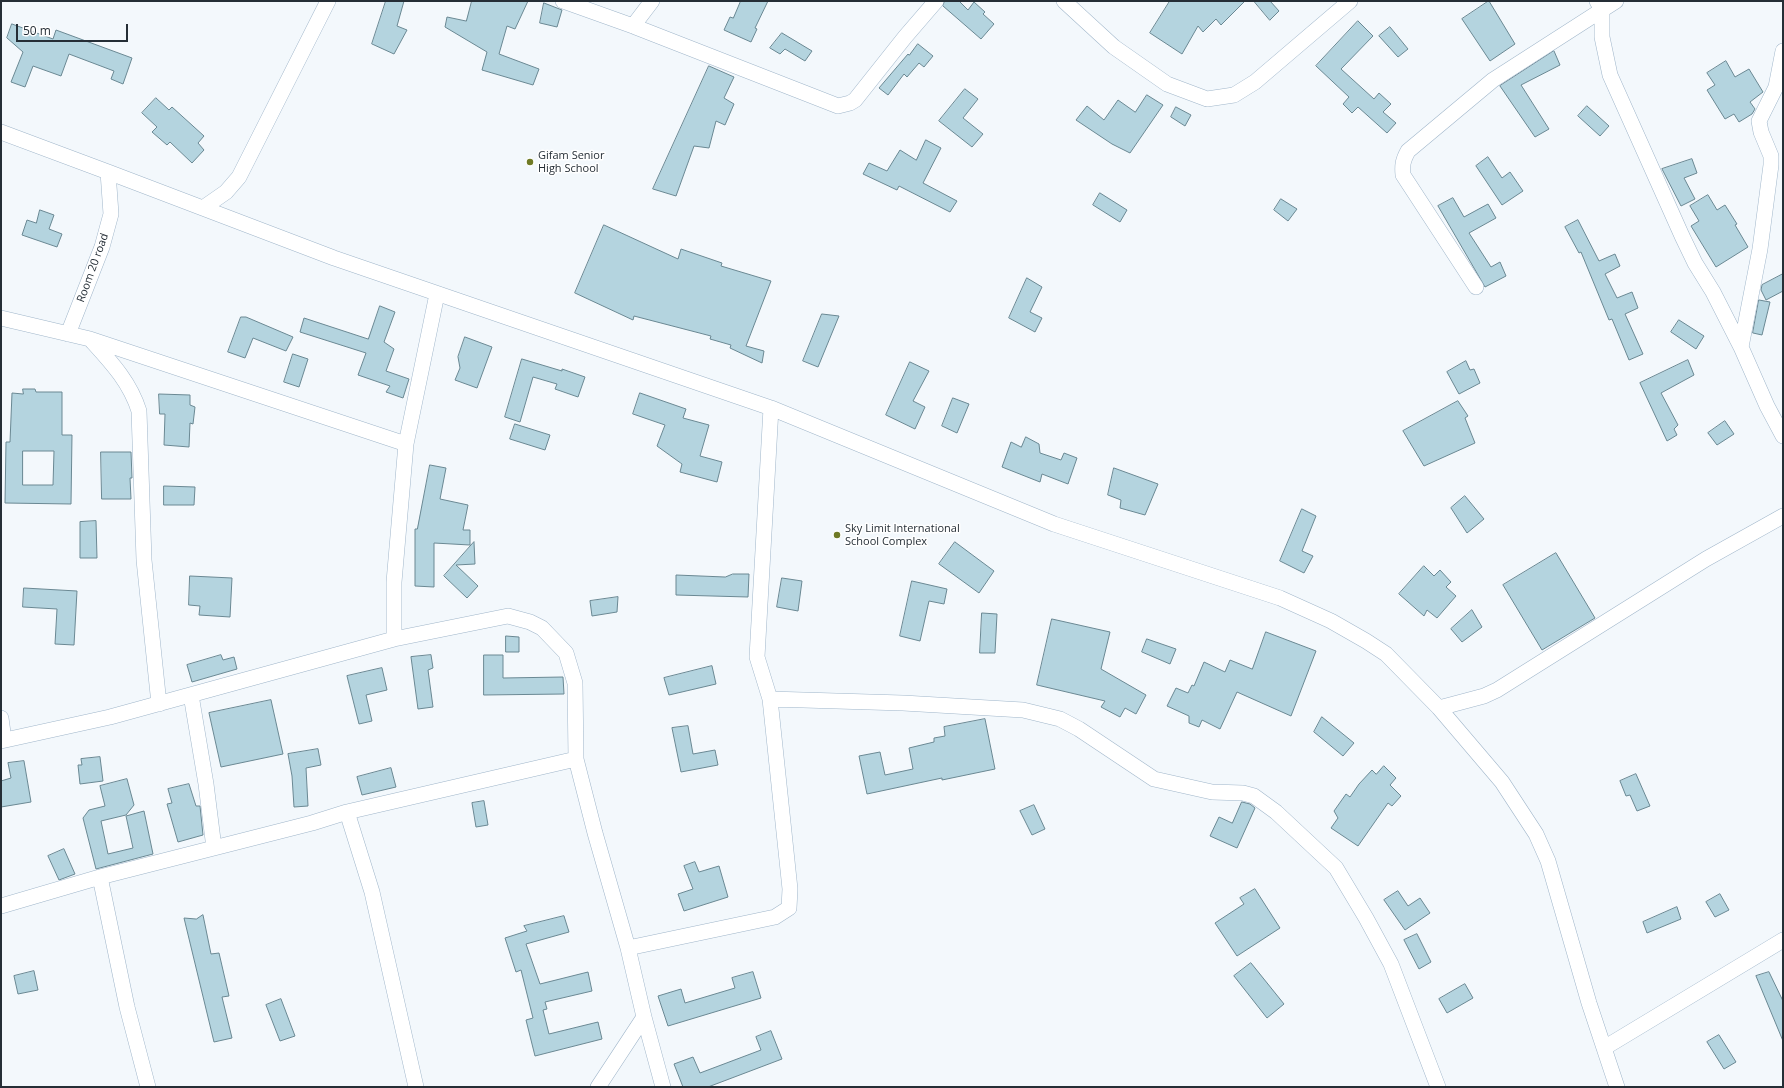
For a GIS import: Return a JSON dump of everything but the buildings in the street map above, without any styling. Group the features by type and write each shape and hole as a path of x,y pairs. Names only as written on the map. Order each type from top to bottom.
{"street":[{"path":"203,208 226,192 239,177 328,1"},
{"path":"563,1 633,26 838,106 855,100 936,1"},
{"path":"633,26 652,1"},
{"path":"1064,1 1114,47 1167,84 1207,98 1234,95 1255,82 1350,1"},
{"path":"1476,287 1403,175 1402,166 1404,158 1408,151 1493,80 1599,5 1616,1"},
{"path":"1599,5 1602,37 1610,75 1695,263 1713,292 1741,347 1766,406 1783,436"},
{"path":"1741,347 1760,249 1771,165 1771,156 1761,132 1759,121 1776,87 1783,51"},
{"path":"1,132 334,258 771,408 1054,524 1280,598 1317,614 1366,641 1386,654 1439,708 1502,782 1536,834 1548,861 1589,1003 1617,1087"},
{"name":"Room 20 road","path":"68,334 102,247 111,214 108,172"},
{"path":"394,639 394,582 406,444 437,294"},
{"path":"1,318 90,339 406,444"},
{"path":"90,339 126,382 134,396 139,411 144,560 158,704"},
{"path":"628,948 775,917 789,908 790,890 770,699 758,657 771,408"},
{"path":"1439,708 1484,696 1498,690 1706,559 1783,516"},
{"path":"1,718 3,740 110,717 394,639 508,616 530,622 542,628 566,653 575,683 576,759 595,833 628,948 644,1017 663,1087"},
{"path":"191,695 206,784 214,848"},
{"path":"770,699 903,702 1023,710 1060,719 1079,729 1154,779 1212,792 1243,792 1254,796 1288,822 1336,868 1391,964 1438,1087"},
{"path":"1,906 100,877 312,823 347,812 576,759"},
{"path":"347,812 372,892 416,1087"},
{"path":"100,877 126,1007 148,1087"},
{"path":"1604,1048 1783,940"},
{"path":"598,1087 644,1017"}],"place":[{"name":"Gifam Senior High School","path":"530,162"},
{"name":"Sky Limit International School Complex","path":"837,535"}]}
